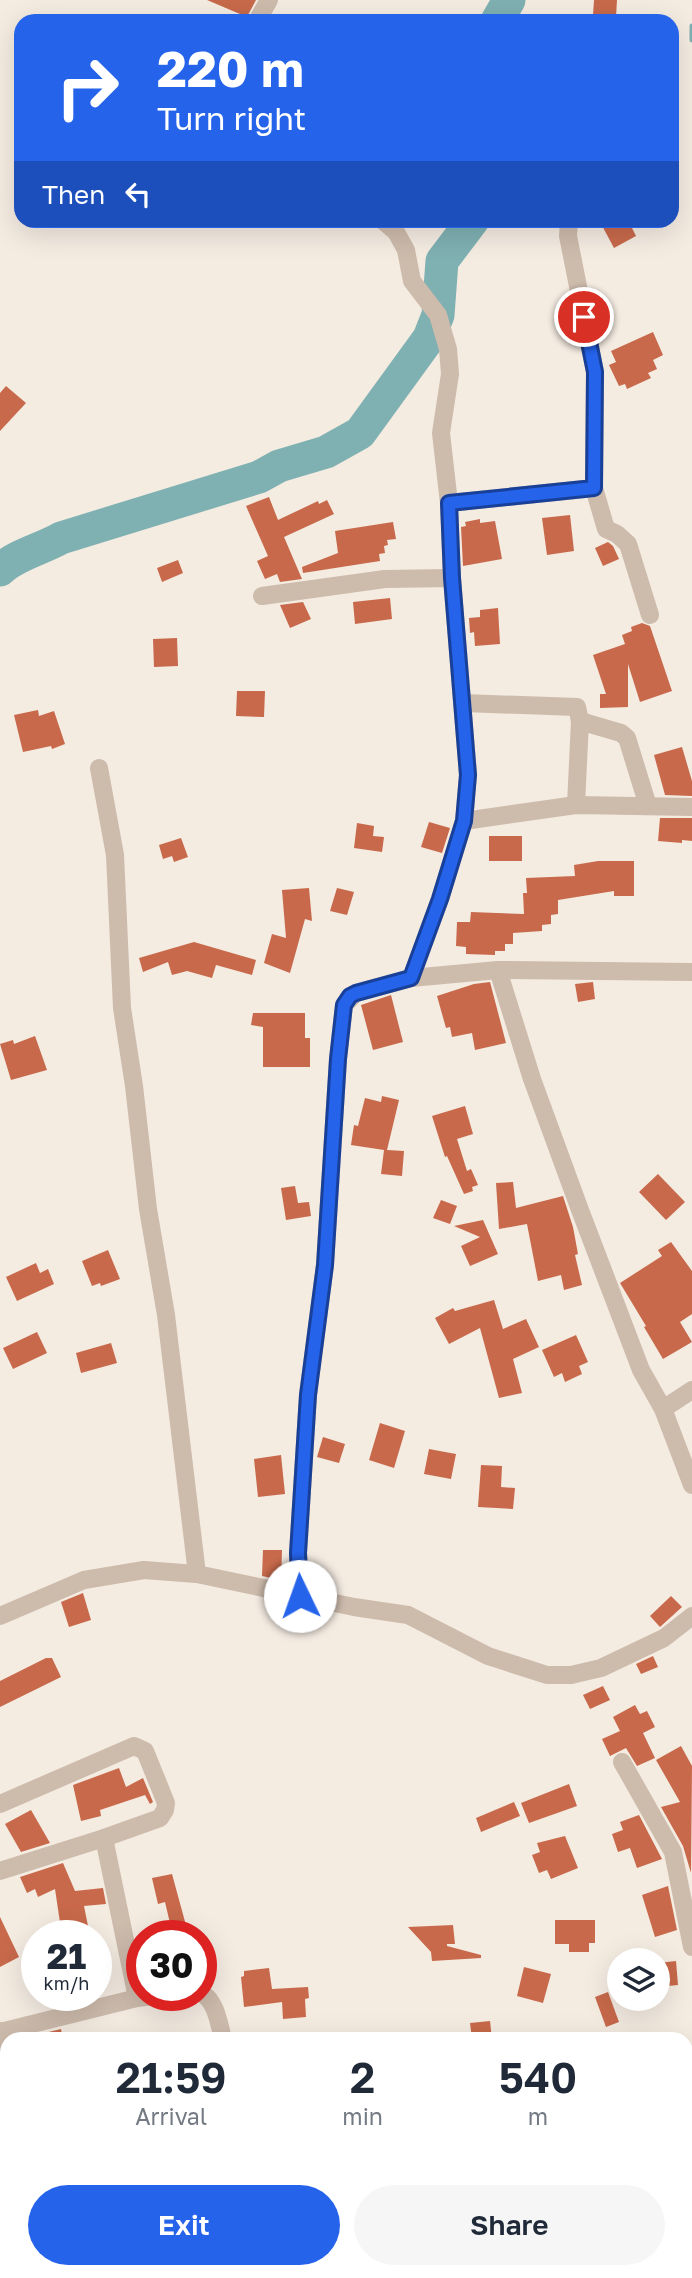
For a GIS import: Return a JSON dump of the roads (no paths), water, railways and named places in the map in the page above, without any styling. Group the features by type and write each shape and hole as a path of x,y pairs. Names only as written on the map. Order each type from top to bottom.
{"street":[{"path":"392,228 406,250 412,281 438,315 448,349 450,374 441,433 449,503 452,578 468,775 464,821 440,899 411,978"},
{"path":"568,228 595,372 594,488 606,529 622,537 631,550 650,615"},
{"path":"449,503 594,488"},
{"path":"262,596 385,579 452,578"},
{"path":"463,703 577,707 580,721 576,805"},
{"path":"580,721 621,733 627,738 648,806"},
{"path":"99,768 115,855 121,1008 166,1315 197,1574"},
{"path":"464,821 576,805 692,807"},
{"path":"300,1596 298,1553 308,1395 325,1265 344,1005 350,996 356,993 411,978 498,970 692,972"},
{"path":"498,970 532,1079 590,1235 641,1370 663,1409 692,1485"},
{"path":"663,1409 692,1390"},
{"path":"0,1616 84,1580 144,1570 197,1574 408,1615 488,1656 547,1675 571,1675 601,1668 664,1638 692,1616"},
{"path":"0,1804 134,1746 145,1751 166,1803 160,1818 0,1871"},
{"path":"622,1762 673,1852 692,1947"},
{"path":"104,1838 126,1945"},
{"path":"0,2031 126,2001"},
{"path":"215,2011 221,2032"}],"waterway":[{"path":"501,14 509,0"},
{"path":"692,26 692,40"},
{"path":"0,570 13,560 61,538 259,477 279,466 326,452 360,433 429,338 438,315 442,261 467,228"}]}
